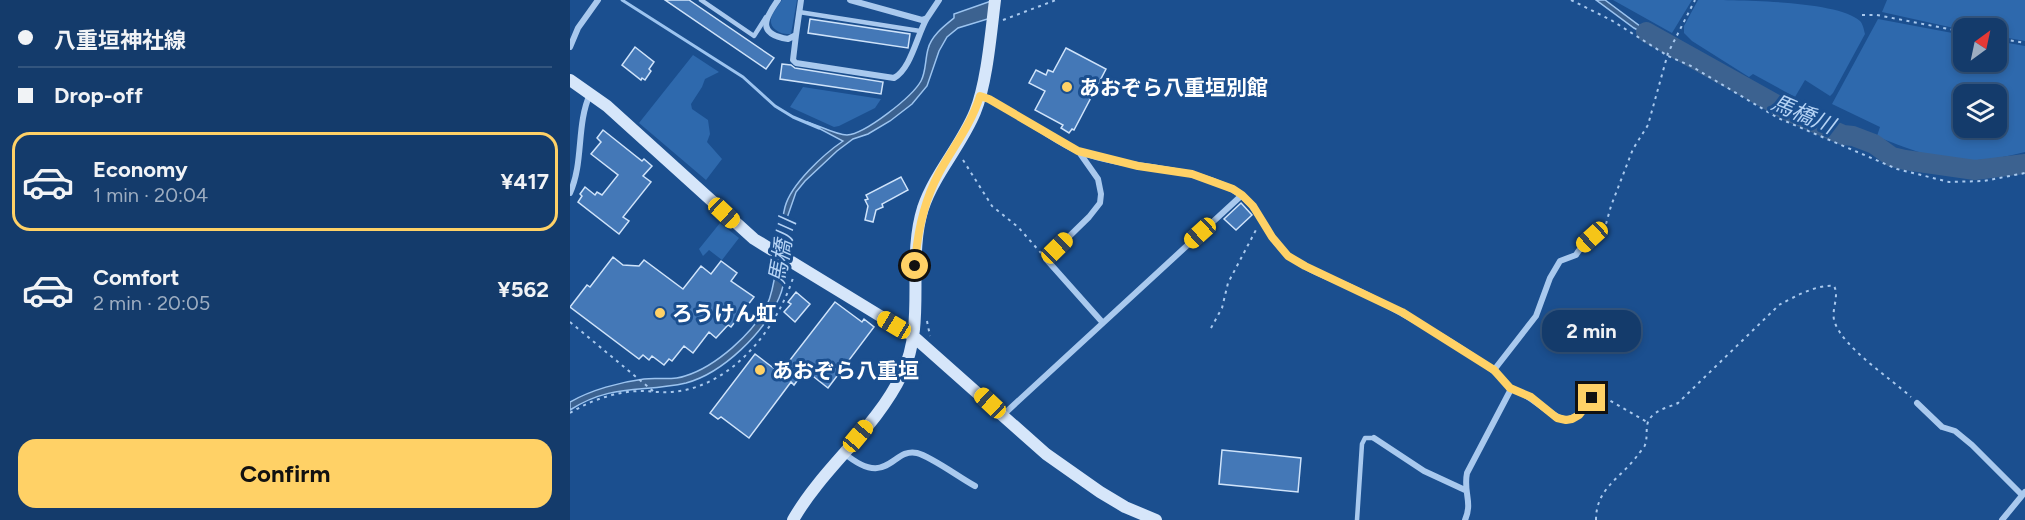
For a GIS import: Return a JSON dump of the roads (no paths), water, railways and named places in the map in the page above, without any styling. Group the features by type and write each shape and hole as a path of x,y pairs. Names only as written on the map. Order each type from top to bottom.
{"main road":[{"path":"793,520 807,497 872,419 902,374 913,336 917,236 923,207 939,174 975,112 980,96 995,0"},
{"path":"570,80 607,106 741,228 773,252 913,336 1046,454 1076,477 1125,507 1156,520"}],"street":[{"path":"570,47 578,28 598,0"},
{"path":"778,0 766,17 766,26 775,35 788,39 796,36"},
{"path":"801,0 793,60 796,63 894,78 905,68 920,31 939,0"},
{"path":"850,0 918,20 927,18"},
{"path":"570,194 577,166 584,107 590,93"},
{"path":"980,96 1078,151 1138,166 1192,174 1222,184 1242,195 1253,206 1272,237 1288,256 1402,312 1494,370 1510,388 1521,392 1557,418 1566,420 1579,415 1596,394"},
{"path":"1078,151 1098,179 1100,203 1046,259 1103,323"},
{"path":"1003,415 1242,195"},
{"path":"1494,370 1536,316 1550,278 1560,261 1576,255 1592,237 1604,232"},
{"path":"1465,520 1470,509 1465,490 1467,473 1510,388"},
{"path":"1917,403 1942,427 1955,431 1972,445 2023,494 2002,520"},
{"path":"1374,438 1424,471 1465,490"},
{"path":"844,452 855,462 877,468 889,465 903,454 916,453 975,486"}],"lane":[{"path":"700,0 754,36 766,17"},
{"path":"799,12 920,31"},
{"path":"1357,520 1362,444 1365,438 1374,438"}],"water":[{"path":"994,0 991,18 958,28 947,37 939,51 927,86 912,104 890,121 868,134 853,139 805,181 796,192 787,218 788,261 779,255 788,198 809,170 843,141 807,122 847,135 876,122 916,88 924,74 927,53 932,40 954,18 954,14"},
{"path":"1596,0 1605,0 1644,29 1670,44 1669,47 1634,28"},
{"path":"778,256 788,262 779,298 753,338 728,361 700,378 686,383 614,392 585,401 570,410 570,402 596,390 635,380 680,377 697,372 721,357 753,327 761,316 771,293"}],"waterway":[{"path":"622,0 743,77 775,106 819,128"},
{"name":"馬橋川","path":"1646,32 1786,110 1843,135 1853,136 1874,144 1892,157 1975,170 2025,164"}],"place":[{"name":"あおぞら八重垣別館","path":"1067,87"},
{"name":"ろうけん虹","path":"660,313"},
{"name":"あおぞら八重垣","path":"760,370"}]}
